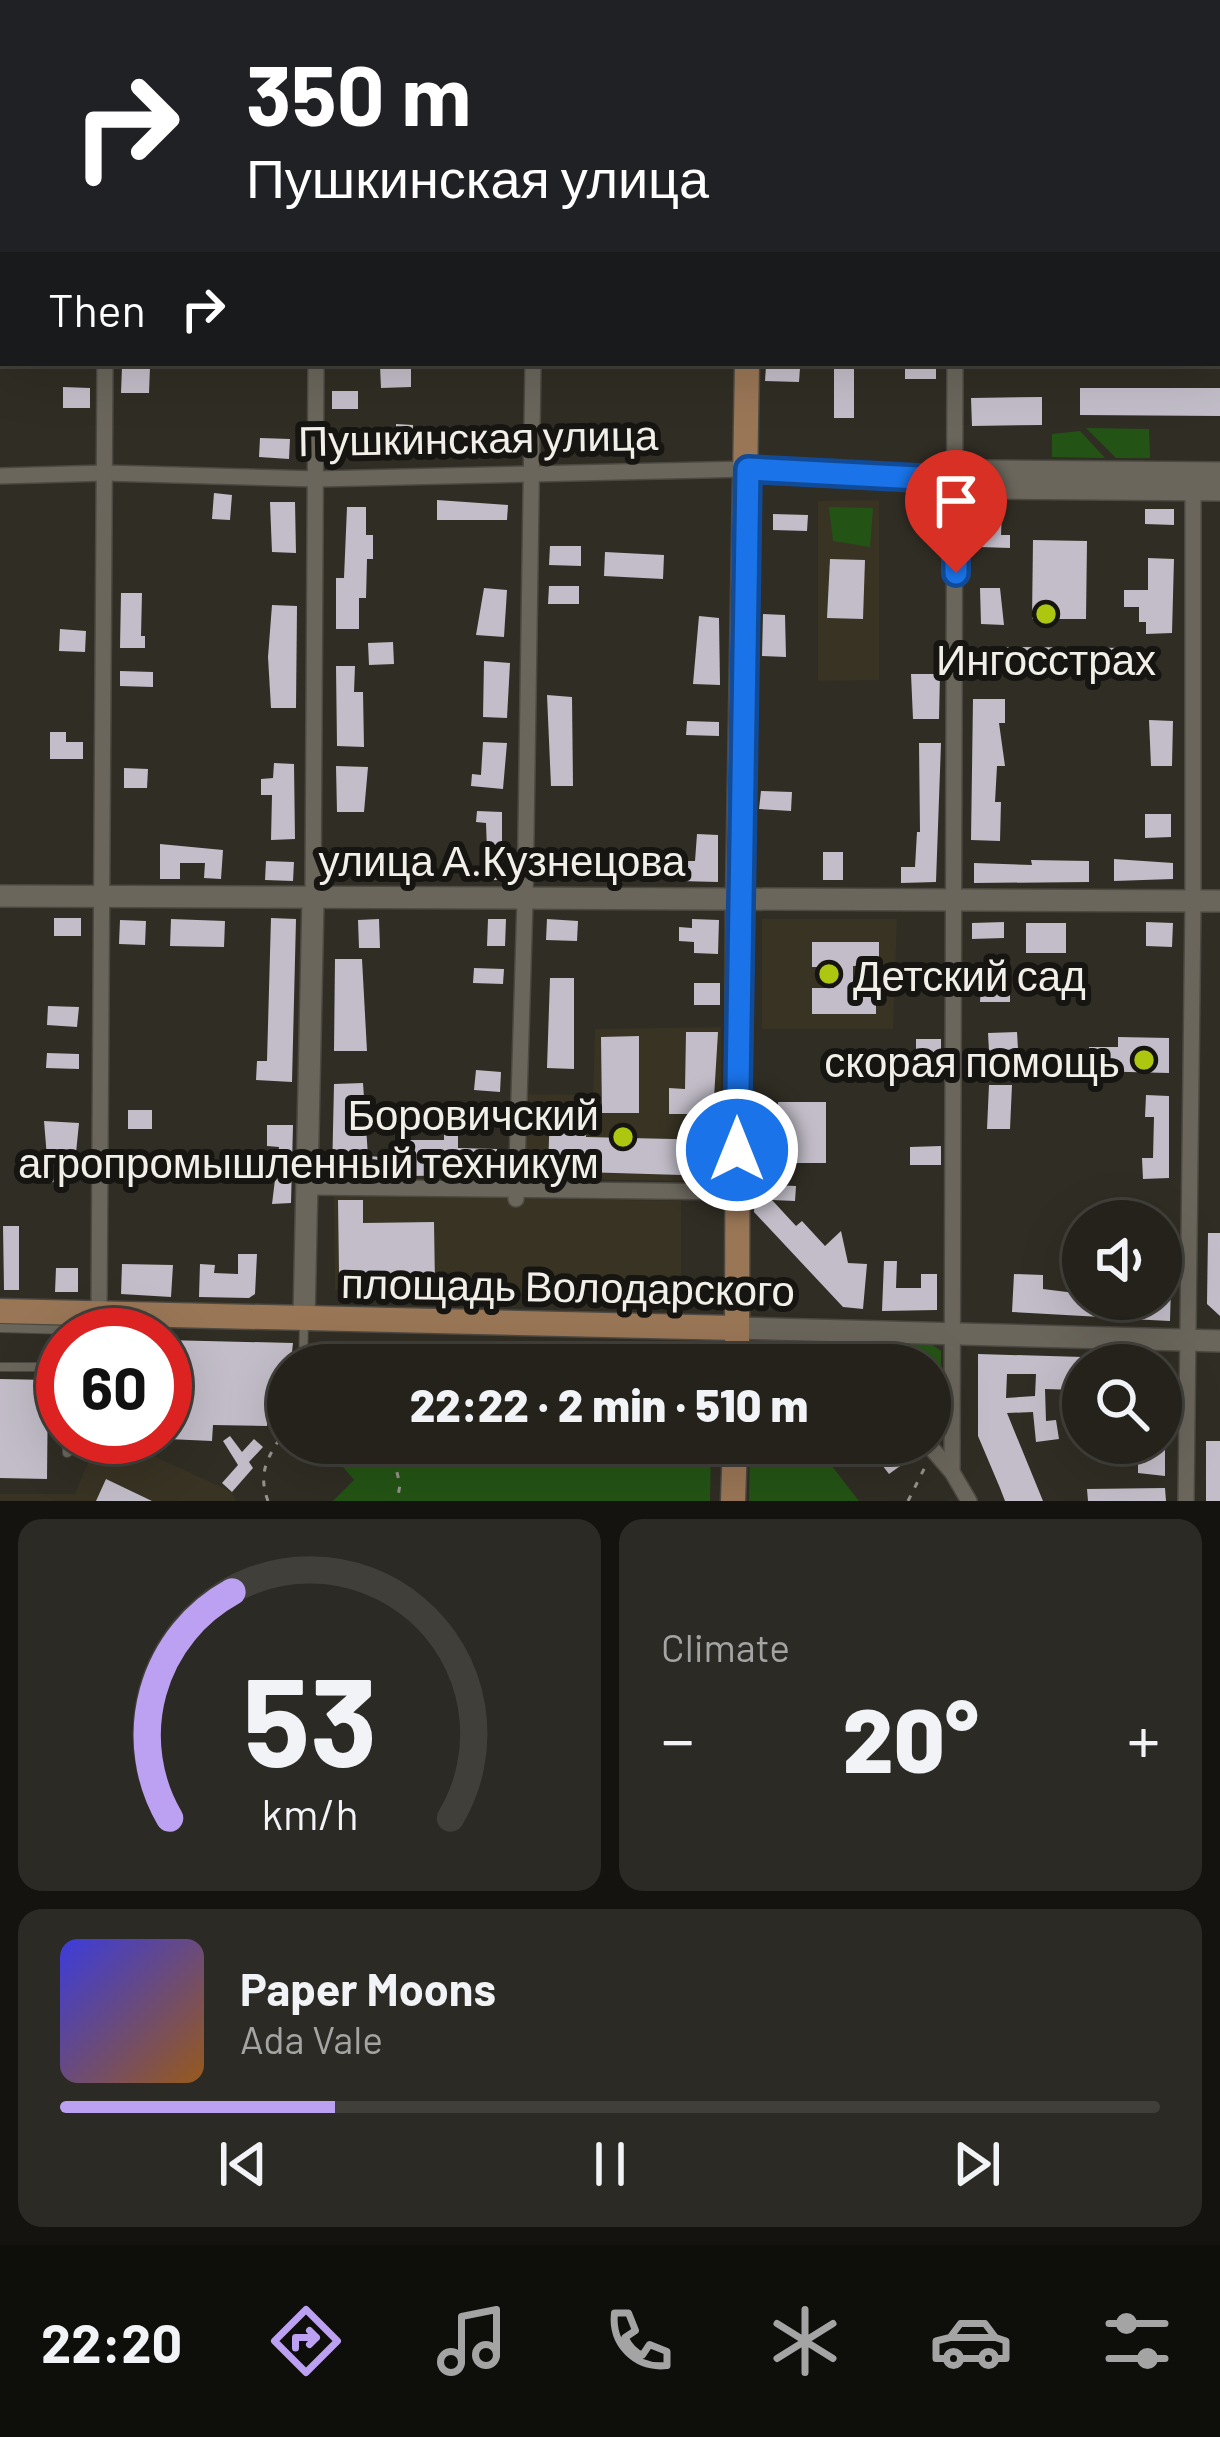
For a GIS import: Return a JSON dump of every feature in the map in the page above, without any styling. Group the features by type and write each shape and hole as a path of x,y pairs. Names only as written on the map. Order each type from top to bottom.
{"main road":[{"path":"736,1344 747,366"},
{"name":"Пушкинская улица","path":"748,469 956,480 987,471 1192,481 1220,490"},
{"name":"Пушкинская улица","path":"1192,481 1220,472"},
{"name":"улица А.Кузнецова","path":"0,896 1220,901"},
{"path":"304,1319 314,900"},
{"name":"площадь Володарского","path":"0,1311 36,1319"},
{"name":"площадь Володарского","path":"192,1316 1220,1341"},
{"path":"734,1501 735,1464"}],"street":[{"path":"99,1308 105,366"},
{"path":"314,900 316,366"},
{"path":"516,1194 533,366"},
{"path":"952,1472 955,366"},
{"name":"Пушкинская улица","path":"0,476 105,473 317,479 748,469"},
{"path":"1186,1501 1192,481"},
{"path":"308,1187 516,1194 736,1192"},
{"name":"площадь Володарского","path":"830,1330 842,1344"},
{"path":"945,1464 969,1501"}],"lane":[{"path":"303,1344 304,1319"},
{"path":"0,1328 36,1327"},
{"path":"0,1366 36,1367"}],"path":[{"path":"267,1460 262,1481 268,1501"},
{"path":"394,1464 400,1485 397,1501"},
{"path":"908,1501 925,1464"}],"shaded area":[{"path":"879,500 879,680 818,681 818,501"},
{"name":"Детский сад","path":"762,919 897,919 893,1029 762,1029"},
{"name":"Боровичский агропромышленный техникум","path":"721,1027 721,1181 523,1179 526,1094 593,1095 595,1029"},
{"path":"334,1195 681,1201 681,1296 335,1290"},
{"path":"88,1464 171,1464 232,1492 236,1501 0,1501 0,1494 75,1494"}],"green space":[{"path":"1086,428 1149,429 1150,458 1116,458"},
{"path":"1080,431 1105,458 1052,457 1052,434"},
{"path":"829,507 873,508 870,547 833,541"},
{"path":"928,1342 931,1344 875,1344"},
{"path":"341,1464 711,1464 710,1501 333,1501 354,1480"},
{"path":"750,1464 830,1464 859,1501 749,1501"}],"building":[{"path":"380,366 411,366 411,387 381,388"},
{"path":"766,366 800,368 799,382 765,381"},
{"path":"834,366 854,366 854,418 834,418"},
{"path":"905,366 936,366 936,379 905,379"},
{"path":"122,367 150,367 149,393 121,393"},
{"path":"63,387 90,388 90,408 63,408"},
{"path":"1080,388 1220,388 1220,416 1080,415"},
{"path":"332,391 358,391 358,409 332,409"},
{"path":"1042,397 1042,425 972,426 971,398"},
{"path":"396,424 413,425 412,458 394,458 395,442 388,442 389,430 396,431"},
{"path":"621,427 640,428 640,453 620,453"},
{"path":"491,428 509,429 508,455 490,454"},
{"path":"332,437 359,437 359,456 332,456"},
{"path":"260,438 290,439 289,459 259,457"},
{"path":"214,493 232,495 230,520 212,519"},
{"path":"437,500 508,505 507,520 437,520"},
{"path":"270,502 295,502 296,553 272,552"},
{"path":"347,507 366,507 366,535 373,535 366,598 359,598 359,629 336,629 336,578 344,578"},
{"path":"973,507 1002,508 1001,535 1010,535 1010,548 980,547 981,524 973,524"},
{"path":"1145,509 1174,509 1174,525 1145,524"},
{"path":"773,514 808,515 807,531 773,530"},
{"path":"1033,540 1087,541 1086,619 1032,619"},
{"path":"550,546 581,546 581,566 549,565"},
{"path":"605,552 664,555 663,579 604,576"},
{"path":"1148,558 1174,559 1172,633 1146,634 1146,622 1139,622 1139,607 1124,607 1124,590 1148,590"},
{"path":"830,559 865,560 863,619 827,618"},
{"path":"549,586 579,586 579,604 548,604"},
{"path":"484,588 507,590 504,637 476,635"},
{"path":"980,588 1000,588 1004,625 981,624"},
{"path":"121,593 142,593 145,648 120,648"},
{"path":"272,605 297,606 296,708 271,708"},
{"path":"763,614 785,615 786,657 762,656"},
{"path":"699,616 719,618 720,685 693,684"},
{"path":"60,629 86,631 85,652 59,651"},
{"path":"393,642 394,664 369,665 368,643"},
{"path":"1005,647 1135,648 1135,672 1005,671"},
{"path":"484,661 510,663 507,718 483,717"},
{"path":"336,666 355,666 354,692 363,692 364,747 337,746"},
{"path":"120,671 153,672 153,687 120,686"},
{"path":"911,674 940,674 939,719 913,719"},
{"path":"547,695 572,697 573,786 551,786"},
{"path":"973,699 1005,699 1005,723 999,723 1005,766 997,766 995,802 1001,802 1000,841 971,840"},
{"path":"1149,720 1173,721 1172,766 1151,766"},
{"path":"687,721 719,722 719,736 686,735"},
{"path":"50,732 66,732 66,742 83,742 83,759 50,759"},
{"path":"483,742 507,743 503,789 471,786 472,774 481,775"},
{"path":"919,743 941,743 936,882 901,883 901,867 915,867 920,832"},
{"path":"274,763 294,764 295,839 271,840 272,795 261,795 261,779 273,778"},
{"path":"336,766 368,767 364,812 337,812"},
{"path":"124,768 148,769 147,788 124,788"},
{"path":"761,791 792,792 791,811 759,809"},
{"path":"477,811 502,812 502,858 509,858 509,880 488,880 486,823 476,822"},
{"path":"1145,814 1171,814 1171,837 1145,838"},
{"path":"697,834 718,835 718,882 680,881 681,861 695,861"},
{"path":"160,844 223,850 221,879 204,878 205,863 180,863 180,879 160,879"},
{"path":"330,851 348,851 347,880 330,880"},
{"path":"823,852 843,852 843,880 823,880"},
{"path":"1114,859 1173,863 1173,879 1114,881"},
{"path":"1031,860 1089,861 1089,882 974,883 974,863 1032,865"},
{"path":"266,861 294,862 293,881 265,880"},
{"path":"54,918 81,918 81,936 54,936"},
{"path":"271,918 296,919 292,1082 256,1080 257,1061 267,1061"},
{"path":"171,919 225,921 224,947 170,946"},
{"path":"379,919 380,948 359,948 358,920"},
{"path":"488,919 506,919 505,946 487,946"},
{"path":"547,919 578,921 577,941 546,940"},
{"path":"692,919 719,920 718,954 694,953 694,942 679,941 679,927 692,928"},
{"path":"120,920 146,921 145,945 119,944"},
{"path":"1004,922 1004,938 972,939 972,923"},
{"path":"1146,922 1173,923 1172,947 1146,946"},
{"path":"1026,923 1066,923 1066,953 1026,953"},
{"path":"812,942 879,942 879,966 853,966 853,989 876,989 876,1014 812,1014 812,988 834,988 835,967 812,967"},
{"path":"335,959 362,959 367,1051 334,1051"},
{"path":"474,968 504,969 503,984 473,983"},
{"path":"550,978 574,978 574,1069 547,1068"},
{"path":"694,983 720,983 720,1005 694,1005"},
{"path":"981,985 1010,985 1010,1002 980,1002"},
{"path":"48,1006 79,1007 77,1027 47,1025"},
{"path":"686,1032 718,1032 713,1114 669,1114 669,1088 685,1089"},
{"path":"1017,1032 1018,1049 989,1051 988,1033"},
{"path":"639,1036 639,1113 602,1113 601,1037"},
{"name":"скорая помощь","path":"1118,1037 1169,1038 1169,1073 1088,1071 1089,1047 1118,1047"},
{"path":"916,1039 941,1039 941,1059 916,1059"},
{"path":"47,1053 79,1054 79,1069 46,1068"},
{"path":"476,1070 501,1072 500,1092 474,1090"},
{"path":"363,1083 368,1156 381,1157 380,1176 332,1175 334,1084"},
{"path":"989,1085 1012,1085 1010,1129 987,1129"},
{"path":"1146,1095 1169,1096 1169,1178 1143,1179 1142,1158 1153,1158 1154,1117 1145,1117"},
{"path":"778,1102 826,1102 826,1163 778,1163"},
{"path":"550,1106 587,1107 586,1137 716,1140 715,1176 548,1171"},
{"path":"128,1110 152,1110 152,1129 128,1129"},
{"path":"44,1121 79,1123 73,1183 49,1182"},
{"path":"267,1125 293,1125 291,1203 272,1204 279,1147 267,1146"},
{"path":"444,1127 458,1127 458,1148 497,1149 497,1175 406,1176 405,1140 444,1140"},
{"path":"941,1146 941,1165 910,1165 910,1147"},
{"path":"772,1185 796,1186 795,1201 772,1200 796,1226 802,1221 825,1246 841,1231 848,1263 867,1264 863,1309 843,1307 754,1212 755,1188 772,1189"},
{"path":"338,1200 363,1200 363,1223 434,1222 435,1284 361,1285 361,1273 339,1273"},
{"path":"3,1226 19,1226 19,1290 4,1290"},
{"path":"1208,1233 1220,1233 1220,1316 1207,1304"},
{"path":"238,1254 257,1254 255,1294 249,1298 199,1297 200,1264 215,1265 214,1273 238,1274"},
{"path":"884,1261 897,1261 896,1288 921,1288 921,1274 937,1274 937,1310 882,1311"},
{"path":"122,1264 173,1265 171,1297 121,1294"},
{"path":"56,1268 78,1268 78,1292 55,1292"},
{"path":"1014,1274 1043,1275 1043,1289 1062,1291 1062,1315 1012,1312"},
{"path":"192,1341 293,1343 267,1344 267,1426 213,1425 212,1441 192,1440"},
{"path":"978,1354 1062,1356 1062,1390 1045,1389 1046,1421 1056,1420 1059,1439 1036,1442 1033,1412 1007,1413 1043,1501 1005,1501 978,1436","holes":["1007,1374 1036,1374 1035,1396 1006,1398"]},
{"path":"0,1379 36,1380 36,1464 47,1464 47,1479 0,1478"},
{"path":"230,1436 242,1452 254,1439 263,1447 249,1462 253,1468 232,1492 222,1483 238,1465 223,1441"},
{"path":"1206,1441 1220,1441 1220,1501 1206,1501"},
{"path":"881,1464 903,1464 889,1474"},
{"path":"1138,1464 1165,1464 1165,1476 1138,1473"},
{"path":"106,1479 152,1501 96,1501"},
{"path":"1165,1488 1166,1501 1088,1501 1087,1489"}],"place":[{"name":"Ингосстрах","path":"1046,614"},
{"name":"Детский сад","path":"829,974"},
{"name":"скорая помощь","path":"1144,1060"},
{"name":"Боровичский агропромышленный техникум","path":"623,1137"}],"route":[{"path":"737,1150 748,469 956,480 956,573"}]}
